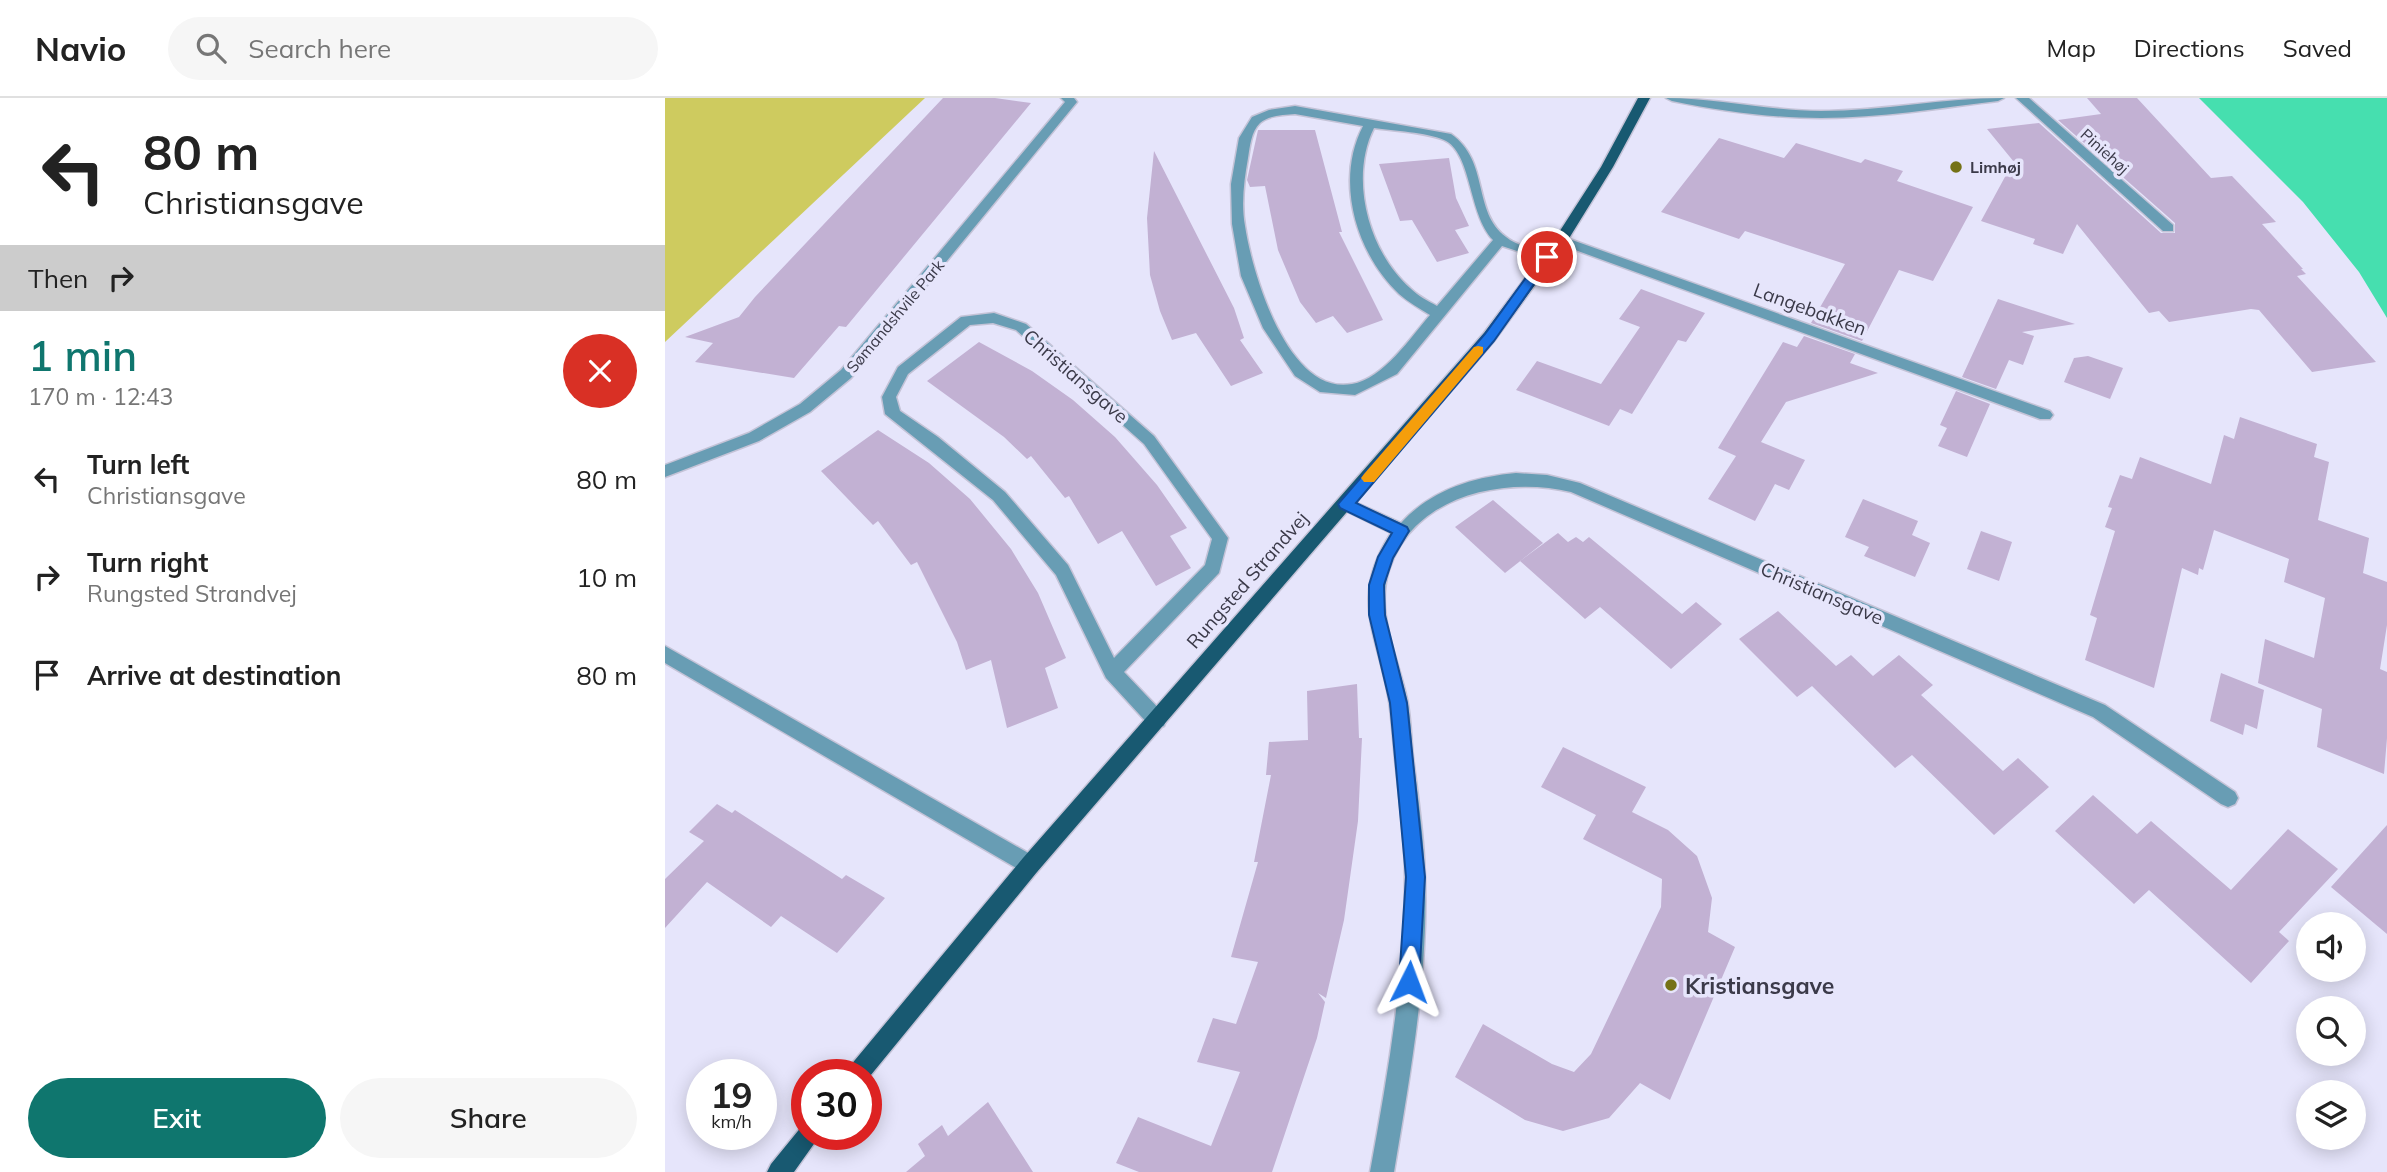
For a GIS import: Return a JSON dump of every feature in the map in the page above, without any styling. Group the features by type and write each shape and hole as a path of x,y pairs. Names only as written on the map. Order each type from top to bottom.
{"main road":[{"name":"Rungsted Strandvej","path":"869,1059 1030,865 1489,337 1561,240 1607,167 1644,98"},
{"path":"779,1172 797,1150"}],"street":[{"name":"Sømandshvile Park","path":"665,471 754,437 805,408 846,374 1071,102 1066,98"},
{"path":"1672,98 1725,108 1797,115 1880,111 1998,98"},
{"name":"Piniehøj","path":"2022,98 2168,228"},
{"path":"1500,240 1392,370 1355,390 1325,388 1300,372 1270,328 1248,276 1238,224 1237,184 1245,138 1256,120 1273,112 1295,110 1447,136 1459,142 1465,151 1487,223 1500,240 1547,257"},
{"path":"1370,123 1361,140 1354,172 1362,214 1373,247 1377,258 1403,291 1439,314"},
{"name":"Langebakken","path":"1561,240 2045,415"},
{"name":"Christiansgave","path":"1112,672 1213,568 1220,538 1149,440 1021,327 994,318 966,320 902,371 889,397 893,414 933,441 999,496 1062,570 1112,672 1157,720"},
{"name":"Christiansgave","path":"1382,1172 1406,1034 1415,877 1398,703 1377,615 1377,585 1385,557 1402,531 1428,507 1461,489 1498,480 1524,480 1574,487 2099,711 2228,799"},
{"path":"1346,504 1402,531"},
{"path":"665,654 1030,865"}],"shaded area":[{"path":"665,98 925,98 665,342"},
{"path":"2199,98 2387,98 2387,318 2359,272 2303,202"}],"building":[{"path":"943,98 995,98 1031,103 846,327 839,326 794,378 695,362 713,343 685,337 739,317"},
{"path":"2087,98 2137,98 2211,178 2232,176 2276,222 2262,224 2306,274 2297,276 2376,362 2312,372 2259,310 2169,322 2159,311 2149,313 2077,224 2063,254 2033,244 2035,239 1981,221 2006,175 2023,173 1987,129 2039,123 2161,233 2175,233 2175,223 2058,120 2101,114"},
{"path":"1258,130 1315,130 1342,232 1339,232 1383,320 1347,333 1333,316 1316,323 1300,302 1278,250 1265,186 1250,187 1247,180"},
{"path":"1719,138 1784,158 1796,143 1861,163 1865,159 1903,171 1897,181 1973,207 1933,281 1899,270 1862,341 1811,323 1845,264 1745,231 1739,239 1661,212"},
{"path":"1154,151 1234,308 1244,338 1240,340 1263,373 1231,386 1196,333 1172,340 1150,275 1147,218"},
{"path":"1449,158 1456,198 1469,226 1455,230 1469,253 1437,262 1412,220 1400,221 1379,164"},
{"path":"1641,289 1705,313 1686,342 1678,340 1632,414 1620,409 1609,426 1516,390 1537,361 1601,384 1640,327 1619,319"},
{"path":"1998,299 2075,324 2022,332 2034,336 2023,365 2009,360 1996,389 1962,377"},
{"path":"1804,336 1855,354 1850,363 1878,373 1786,402 1761,442 1805,460 1789,490 1775,484 1755,521 1708,499 1736,456 1718,448 1783,342 1797,347"},
{"path":"979,342 1032,371 1073,400 1115,437 1157,485 1187,528 1170,536 1191,568 1156,586 1122,531 1098,544 1069,496 1065,498 1031,456 1027,459 1004,437 927,381"},
{"path":"2088,356 2123,368 2110,399 2064,382 2074,358"},
{"path":"1956,391 1990,404 1967,457 1938,446 1947,428 1940,425"},
{"path":"2240,417 2317,444 2314,457 2329,462 2318,520 2369,538 2363,573 2387,582 2387,625 2380,669 2387,672 2384,774 2317,747 2322,709 2258,683 2265,639 2314,658 2325,598 2284,582 2289,559 2214,530 2203,570 2199,568 2198,575 2182,568 2154,688 2085,660 2097,618 2090,615 2115,531 2105,527 2112,508 2108,507 2120,475 2132,479 2140,457 2211,484 2224,435 2234,439"},
{"path":"878,430 929,463 970,499 1011,549 1038,593 1066,658 1045,668 1058,708 1007,728 991,660 966,670 957,642 917,562 911,565 878,521 873,525 821,471"},
{"path":"1863,499 1918,521 1912,535 1930,543 1915,577 1864,556 1869,547 1845,537"},
{"path":"1493,500 1543,543 1505,573 1455,527"},
{"path":"1981,531 2012,542 1999,581 1967,569"},
{"path":"1558,533 1568,542 1576,537 1583,542 1589,537 1682,614 1696,602 1722,624 1671,669 1600,607 1585,619 1520,561"},
{"path":"1778,611 1836,666 1851,655 1873,676 1899,655 1933,685 1921,695 2003,771 2018,758 2049,787 1994,835 1912,755 1895,768 1812,686 1797,697 1739,639"},
{"path":"2221,673 2264,690 2257,729 2245,724 2243,735 2210,721"},
{"path":"1357,684 1359,738 1362,738 1358,821 1344,920 1326,998 1318,993 1325,1002 1317,1038 1272,1172 1139,1172 1116,1163 1138,1117 1211,1146 1240,1072 1197,1062 1213,1018 1236,1024 1258,962 1231,957 1258,862 1254,862 1271,775 1266,775 1269,742 1308,740 1307,691"},
{"name":"Kristiansgave","path":"1563,747 1646,787 1632,812 1668,830 1697,856 1712,898 1708,932 1735,947 1670,1100 1640,1083 1609,1118 1563,1131 1525,1120 1455,1077 1483,1024 1552,1064 1574,1072 1591,1054 1661,907 1662,879 1583,839 1596,815 1541,787"},
{"path":"2093,795 2137,834 2151,821 2231,890 2288,829 2338,869 2279,932 2289,941 2251,983 2149,890 2134,904 2055,831"},
{"path":"717,804 732,813 735,810 842,879 846,875 885,898 837,953 781,916 771,927 707,882 665,928 665,879 704,841 689,832"},
{"path":"2387,825 2387,934 2366,916 2366,912 2361,912 2331,887"},
{"path":"988,1102 1033,1172 906,1172 925,1156 918,1144 942,1125 948,1136"}],"slow traffic":[{"path":"1369,478 1478,350"}],"place":[{"name":"Limhøj","path":"1956,167"},
{"name":"Kristiansgave","path":"1671,985"}],"route":[{"path":"1409,982 1415,877 1398,703 1377,615 1377,585 1385,557 1402,531 1346,504 1489,337 1547,257"}]}
